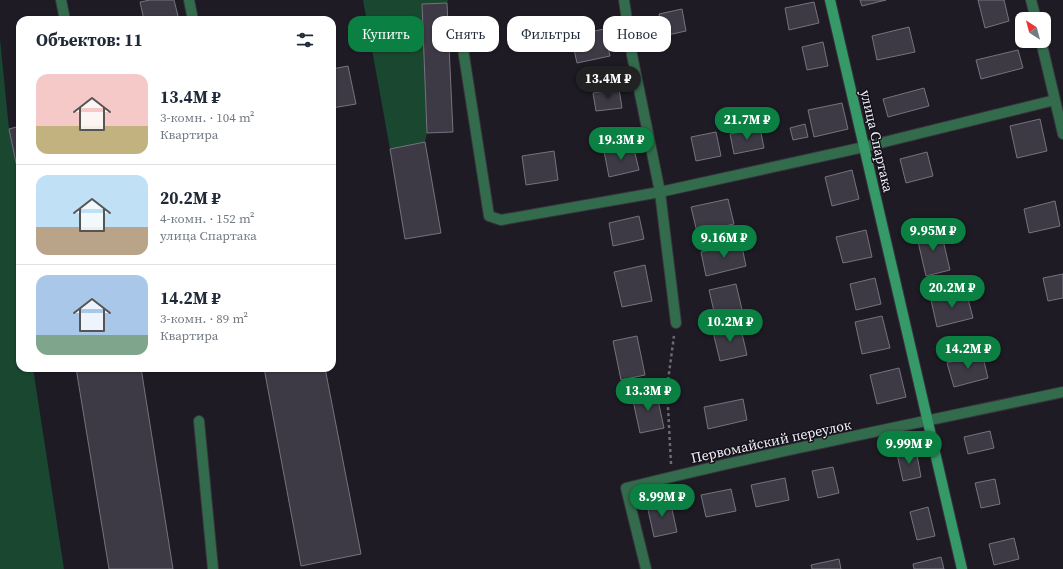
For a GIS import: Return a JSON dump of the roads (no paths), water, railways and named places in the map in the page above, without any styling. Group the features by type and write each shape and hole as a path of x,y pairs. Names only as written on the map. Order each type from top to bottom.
{"street":[{"path":"61,0 64,16"},
{"path":"189,0 192,16"},
{"path":"624,0 632,55 660,192 676,324"},
{"name":"улица Спартака","path":"830,0 962,569"},
{"path":"1031,0 1034,12"},
{"path":"1043,48 1063,134"},
{"path":"463,52 489,216 501,220 660,192 864,147 1055,100"},
{"name":"Первомайский переулок","path":"646,569 626,488 927,420 1063,392"},
{"path":"199,422 213,569"}]}
